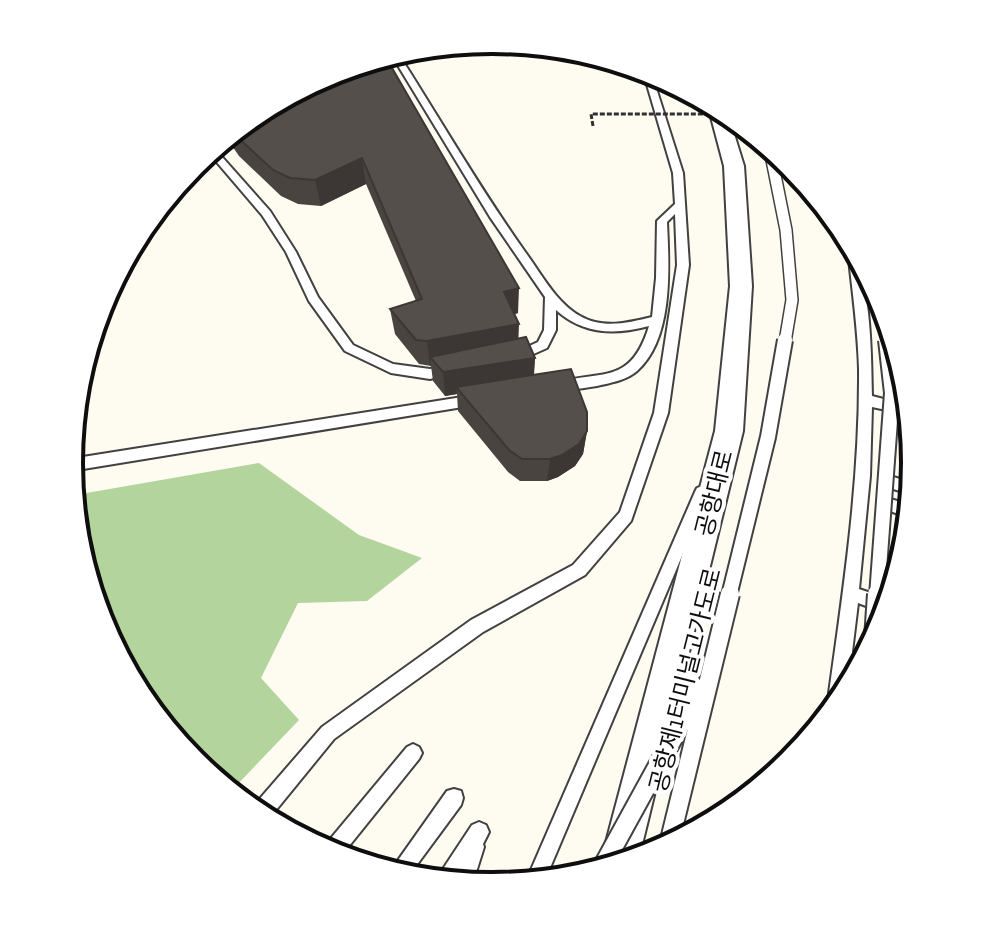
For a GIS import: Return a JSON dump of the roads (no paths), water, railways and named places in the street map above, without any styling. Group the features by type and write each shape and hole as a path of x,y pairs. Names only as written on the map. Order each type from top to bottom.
{"street":[{"name":"공항대로","path":"621,851 729,431 741,286 734,166 721,124"}],"lane":[{"path":"401,64 495,217 551,297 578,322 601,329 657,320"},
{"path":"268,805 328,733 477,626 579,570 626,516 661,413 683,265 678,173 652,86"},
{"path":"219,158 266,213 291,252 313,298 349,348 391,368 430,374 457,368"},
{"name":"공항제1터미널고가도로","path":"672,830 768,437 792,300 786,230 773,166"},
{"path":"541,389 603,379 631,369 648,349 657,320 663,263 662,221 680,204"},
{"path":"850,660 851,593 865,400 858,280"},
{"path":"498,360 525,355 543,345 550,330 551,297"},
{"path":"877,600 892,393 889,366"},
{"path":"83,463 495,397"},
{"path":"865,400 898,408"},
{"path":"539,869 621,674 729,431"},
{"path":"886,481 900,485"},
{"path":"884,503 899,508"},
{"path":"851,593 876,602"},
{"path":"609,854 710,671"},
{"path":"339,843 413,753"},
{"path":"407,863 454,798"},
{"path":"453,870 479,832 467,871"}]}
